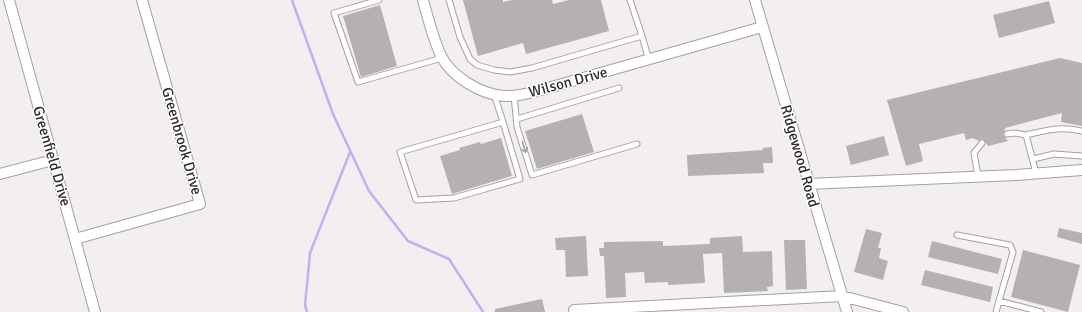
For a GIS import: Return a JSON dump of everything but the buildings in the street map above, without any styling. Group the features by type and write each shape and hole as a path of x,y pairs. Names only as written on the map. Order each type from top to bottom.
{"street":[{"name":"Greenfield Drive","path":"9,0 95,312"},
{"name":"Greenbrook Drive","path":"75,239 200,204 142,0"},
{"name":"Wilson Drive","path":"423,0 435,42 442,58 456,74 470,85 504,96 541,90 762,27"},
{"name":"Ridgewood Road","path":"755,0 846,312"},
{"path":"0,174 53,160"},
{"path":"808,184 1082,170"},
{"path":"574,310 842,296 903,312"}],"lane":[{"path":"380,0 334,13 358,82 442,58"},
{"path":"449,0 460,37 470,59 477,65 494,70 510,72 532,68 642,36"},
{"path":"630,0 648,60"},
{"path":"517,119 619,88"},
{"path":"494,94 503,122 520,179 454,198 416,200 400,152 503,122"},
{"path":"514,95 517,127 532,175 636,144"},
{"path":"1007,134 1016,133 1026,135 1066,127 1082,131"},
{"path":"1026,135 1034,160 1036,173"},
{"path":"978,176 974,153 982,143"},
{"path":"1034,160 1054,154 1082,156"},
{"path":"957,234 1010,245 1013,252 996,312"},
{"path":"999,301 1041,312"}],"waterway":[{"path":"292,0 333,114 369,191 408,241 449,259 483,312"},
{"path":"307,312 305,305 310,253 350,152"}]}
